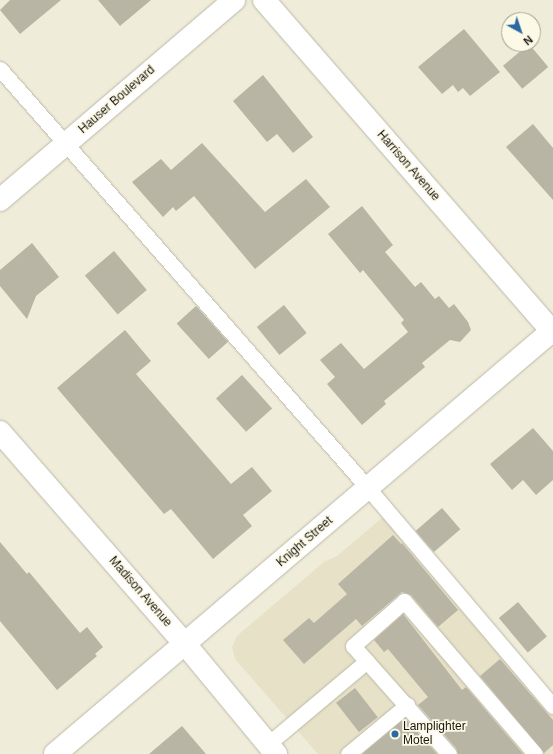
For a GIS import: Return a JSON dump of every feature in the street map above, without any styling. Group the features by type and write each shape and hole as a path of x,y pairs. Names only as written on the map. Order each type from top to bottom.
{"street":[{"name":"Hauser Boulevard","path":"0,200 234,0"},
{"name":"Harrison Avenue","path":"264,0 552,331"},
{"name":"Knight Street","path":"55,754 552,331"},
{"name":"Madison Avenue","path":"0,432 185,644 272,749"}],"lane":[{"path":"0,69 368,488 553,706"},
{"path":"449,754 353,646 404,601 535,754"},
{"path":"272,749 367,661"},
{"path":"348,754 407,705"}],"shaded area":[{"path":"389,512 553,706 553,754 318,754 235,659 232,647 237,636 324,562 337,556"}],"building":[{"path":"10,0 61,0 20,34 0,10"},
{"path":"98,0 151,0 120,26"},
{"path":"464,29 500,72 470,96 463,88 458,92 453,85 442,94 418,67"},
{"path":"519,52 536,52 548,67 522,89 503,66"},
{"path":"263,75 313,137 293,153 277,134 267,142 233,101"},
{"path":"533,124 553,148 553,200 506,147"},
{"path":"202,143 265,212 306,179 330,207 255,269 194,196 176,211 173,207 163,217 132,182 161,159 171,170"},
{"path":"362,206 393,245 385,252 415,287 421,282 435,299 439,296 449,308 454,304 468,322 471,330 460,342 450,340 422,363 425,367 384,401 386,404 362,425 327,384 335,377 320,360 341,343 364,369 408,332 401,323 404,320 363,270 360,273 328,234"},
{"path":"32,243 59,277 36,296 27,319 0,286 0,270"},
{"path":"114,251 147,290 118,314 85,275"},
{"path":"284,305 307,333 279,355 257,327"},
{"path":"196,306 228,342 209,359 177,323"},
{"path":"125,330 151,361 136,374 231,484 252,467 272,491 243,515 252,526 213,559 171,509 164,514 57,388"},
{"path":"242,375 272,408 246,432 216,398"},
{"path":"533,428 553,451 553,480 536,495 523,480 512,490 490,464"},
{"path":"442,508 460,529 434,552 416,531"},
{"path":"393,535 401,544 402,543 458,610 438,627 411,595 402,592 362,626 356,619 304,664 283,640 309,618 314,623 347,594 338,584"},
{"path":"0,542 27,574 29,572 80,633 87,627 103,647 95,654 97,656 57,690 0,621"},
{"path":"518,602 547,636 528,653 499,618"},
{"path":"403,614 462,690 466,687 523,754 458,754 456,748 418,705 428,697 388,649 384,652 374,640"},
{"path":"500,659 553,720 553,745 544,753 480,676"},
{"path":"355,688 378,717 359,732 336,703"},
{"name":"Lamplighter Motel","path":"405,718 437,754 362,754"},
{"path":"182,726 206,754 149,754"}],"place":[{"name":"Lamplighter Motel","path":"395,734"}]}
